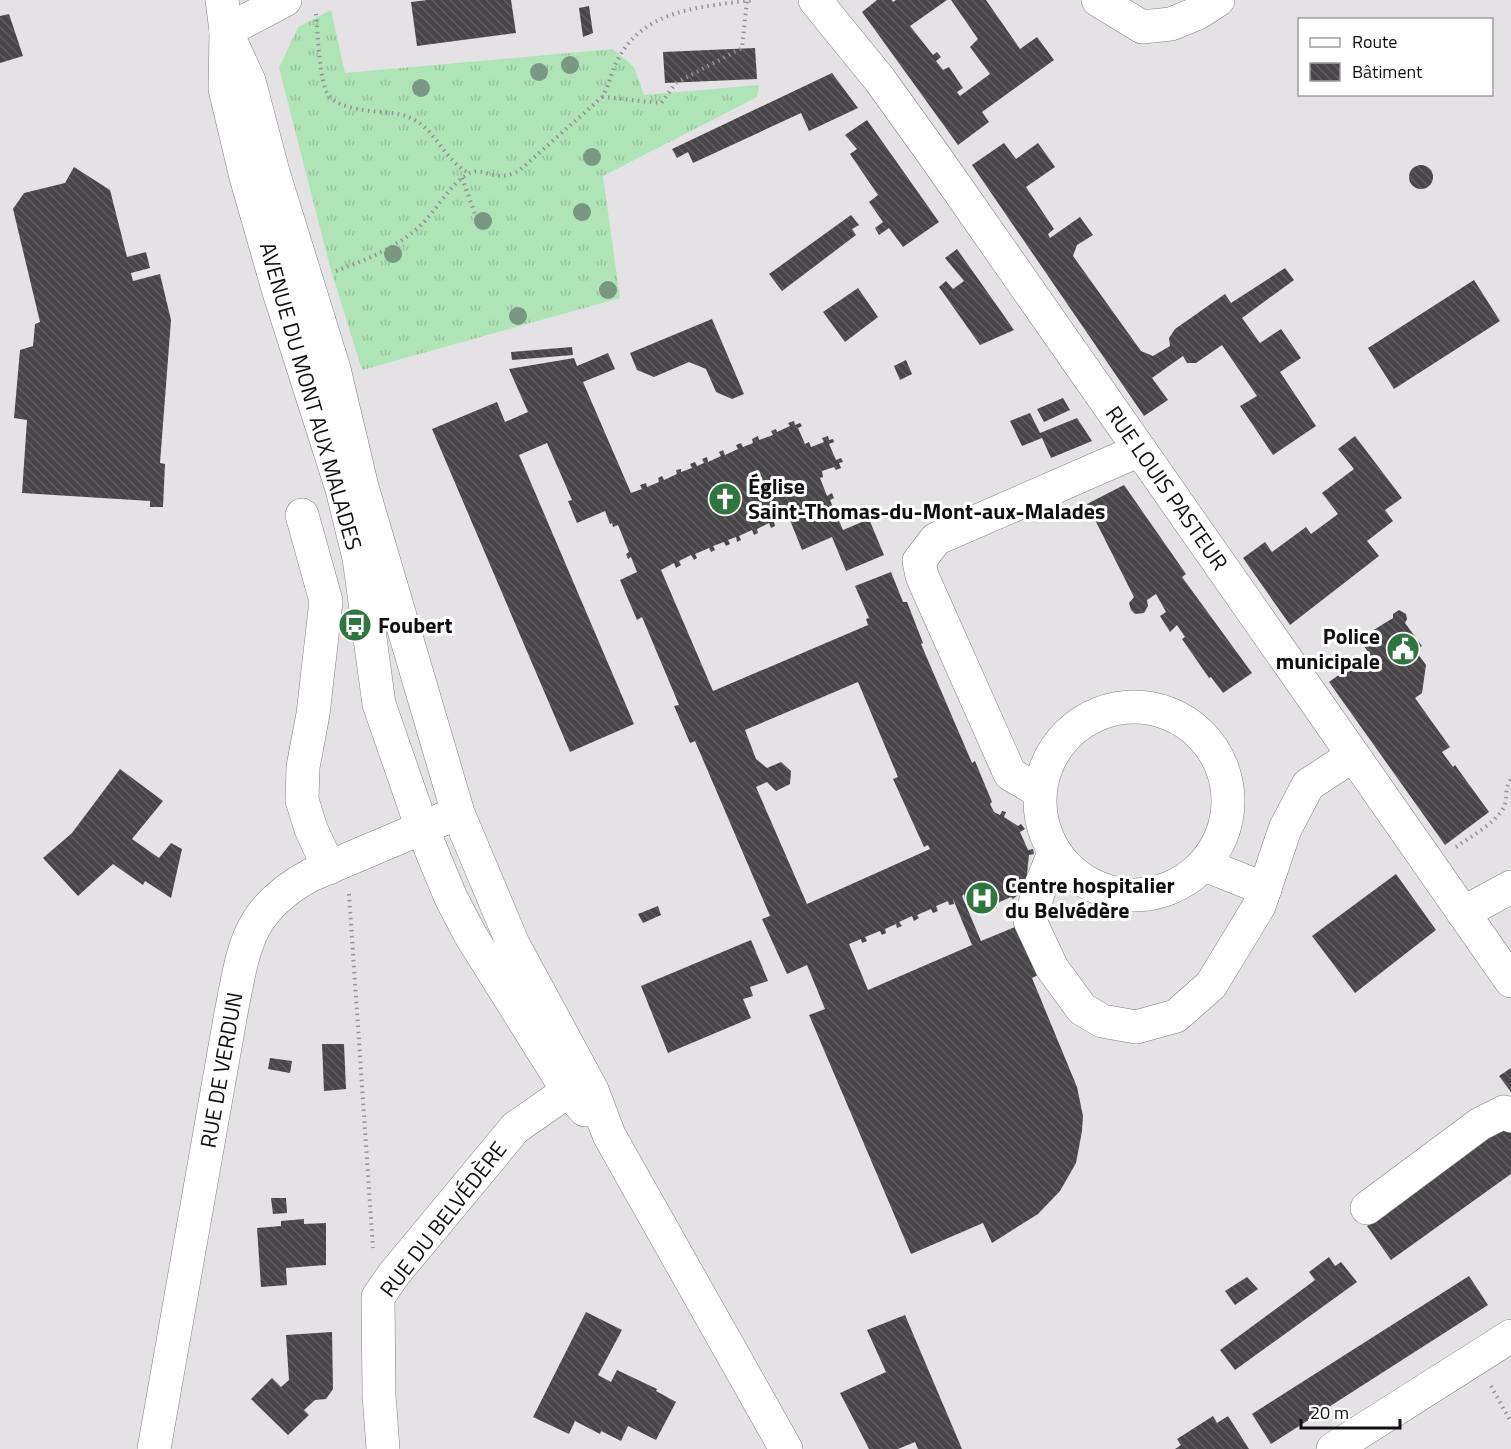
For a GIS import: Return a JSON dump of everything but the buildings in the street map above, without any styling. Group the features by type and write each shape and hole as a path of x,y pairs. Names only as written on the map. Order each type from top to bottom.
{"street":[{"name":"RUE LOUIS PASTEUR","path":"815,0 887,90 1511,981"},
{"path":"1098,0 1142,27 1171,24 1198,13 1218,0"},
{"path":"224,15 300,4"},
{"name":"AVENUE DU MONT AUX MALADES","path":"224,15 249,81 273,172 334,369 362,488 458,813 513,945 592,1090 609,1135 786,1449"},
{"name":"AVENUE DU MONT AUX MALADES","path":"224,15 225,89 246,177 279,292 342,489 359,558 379,704 422,828 451,898 471,936 568,1091 609,1135"},
{"path":"1039,791 1010,774 922,576 919,561 936,539 1140,450"},
{"path":"302,515 326,601 313,714 303,767 302,800 311,829 338,864"},
{"path":"1125,707 1158,709 1187,722 1210,745 1225,773 1229,806 1222,837 1205,865 1182,883 1155,894 1126,896 1098,890 1073,875 1054,853 1041,823 1039,791 1048,760 1067,734 1094,715 1125,707"},
{"path":"1054,853 1039,890 1030,921 1052,968 1070,993 1082,1009 1102,1021 1136,1027 1176,1016 1211,985 1262,897 1284,829 1308,785 1352,756"},
{"name":"RUE DE VERDUN","path":"154,1449 244,948 256,922 278,895 302,880 458,813"},
{"path":"1205,865 1262,897"},
{"path":"1463,913 1511,887"},
{"name":"RUE DU BELVÉDÈRE","path":"383,1449 379,1395 378,1297 394,1274 515,1128 568,1091"},
{"path":"1366,1209 1480,1124 1504,1113 1511,1116"},
{"path":"1333,1449 1511,1336"}],"path":[{"path":"330,273 376,255 404,238 420,226 469,173 479,172 500,178 520,170 602,98 609,88 617,59 638,34 654,22 674,13 753,0"},
{"path":"602,98 662,103 676,83 742,48 747,1"},
{"path":"300,4 322,81 330,98 362,110 400,114 413,120 427,129 458,168 469,173"},
{"path":"462,178 475,214"},
{"path":"1426,861 1440,852 1450,851 1488,824 1504,806 1507,785 1511,780"},
{"path":"338,864 373,1259"},
{"path":"1473,1361 1486,1374 1511,1422"}],"green space":[{"path":"331,10 345,73 613,49 634,67 644,95 759,85 757,97 603,176 620,298 362,370 330,267 279,68 298,27"}],"place":[{"name":"Église Saint-Thomas-du-Mont-aux-Malades","path":"725,499"},
{"name":"Foubert","path":"355,625"},
{"name":"Police municipale","path":"1403,649"},
{"name":"Centre hospitalier du Belvédère","path":"982,898"}]}
